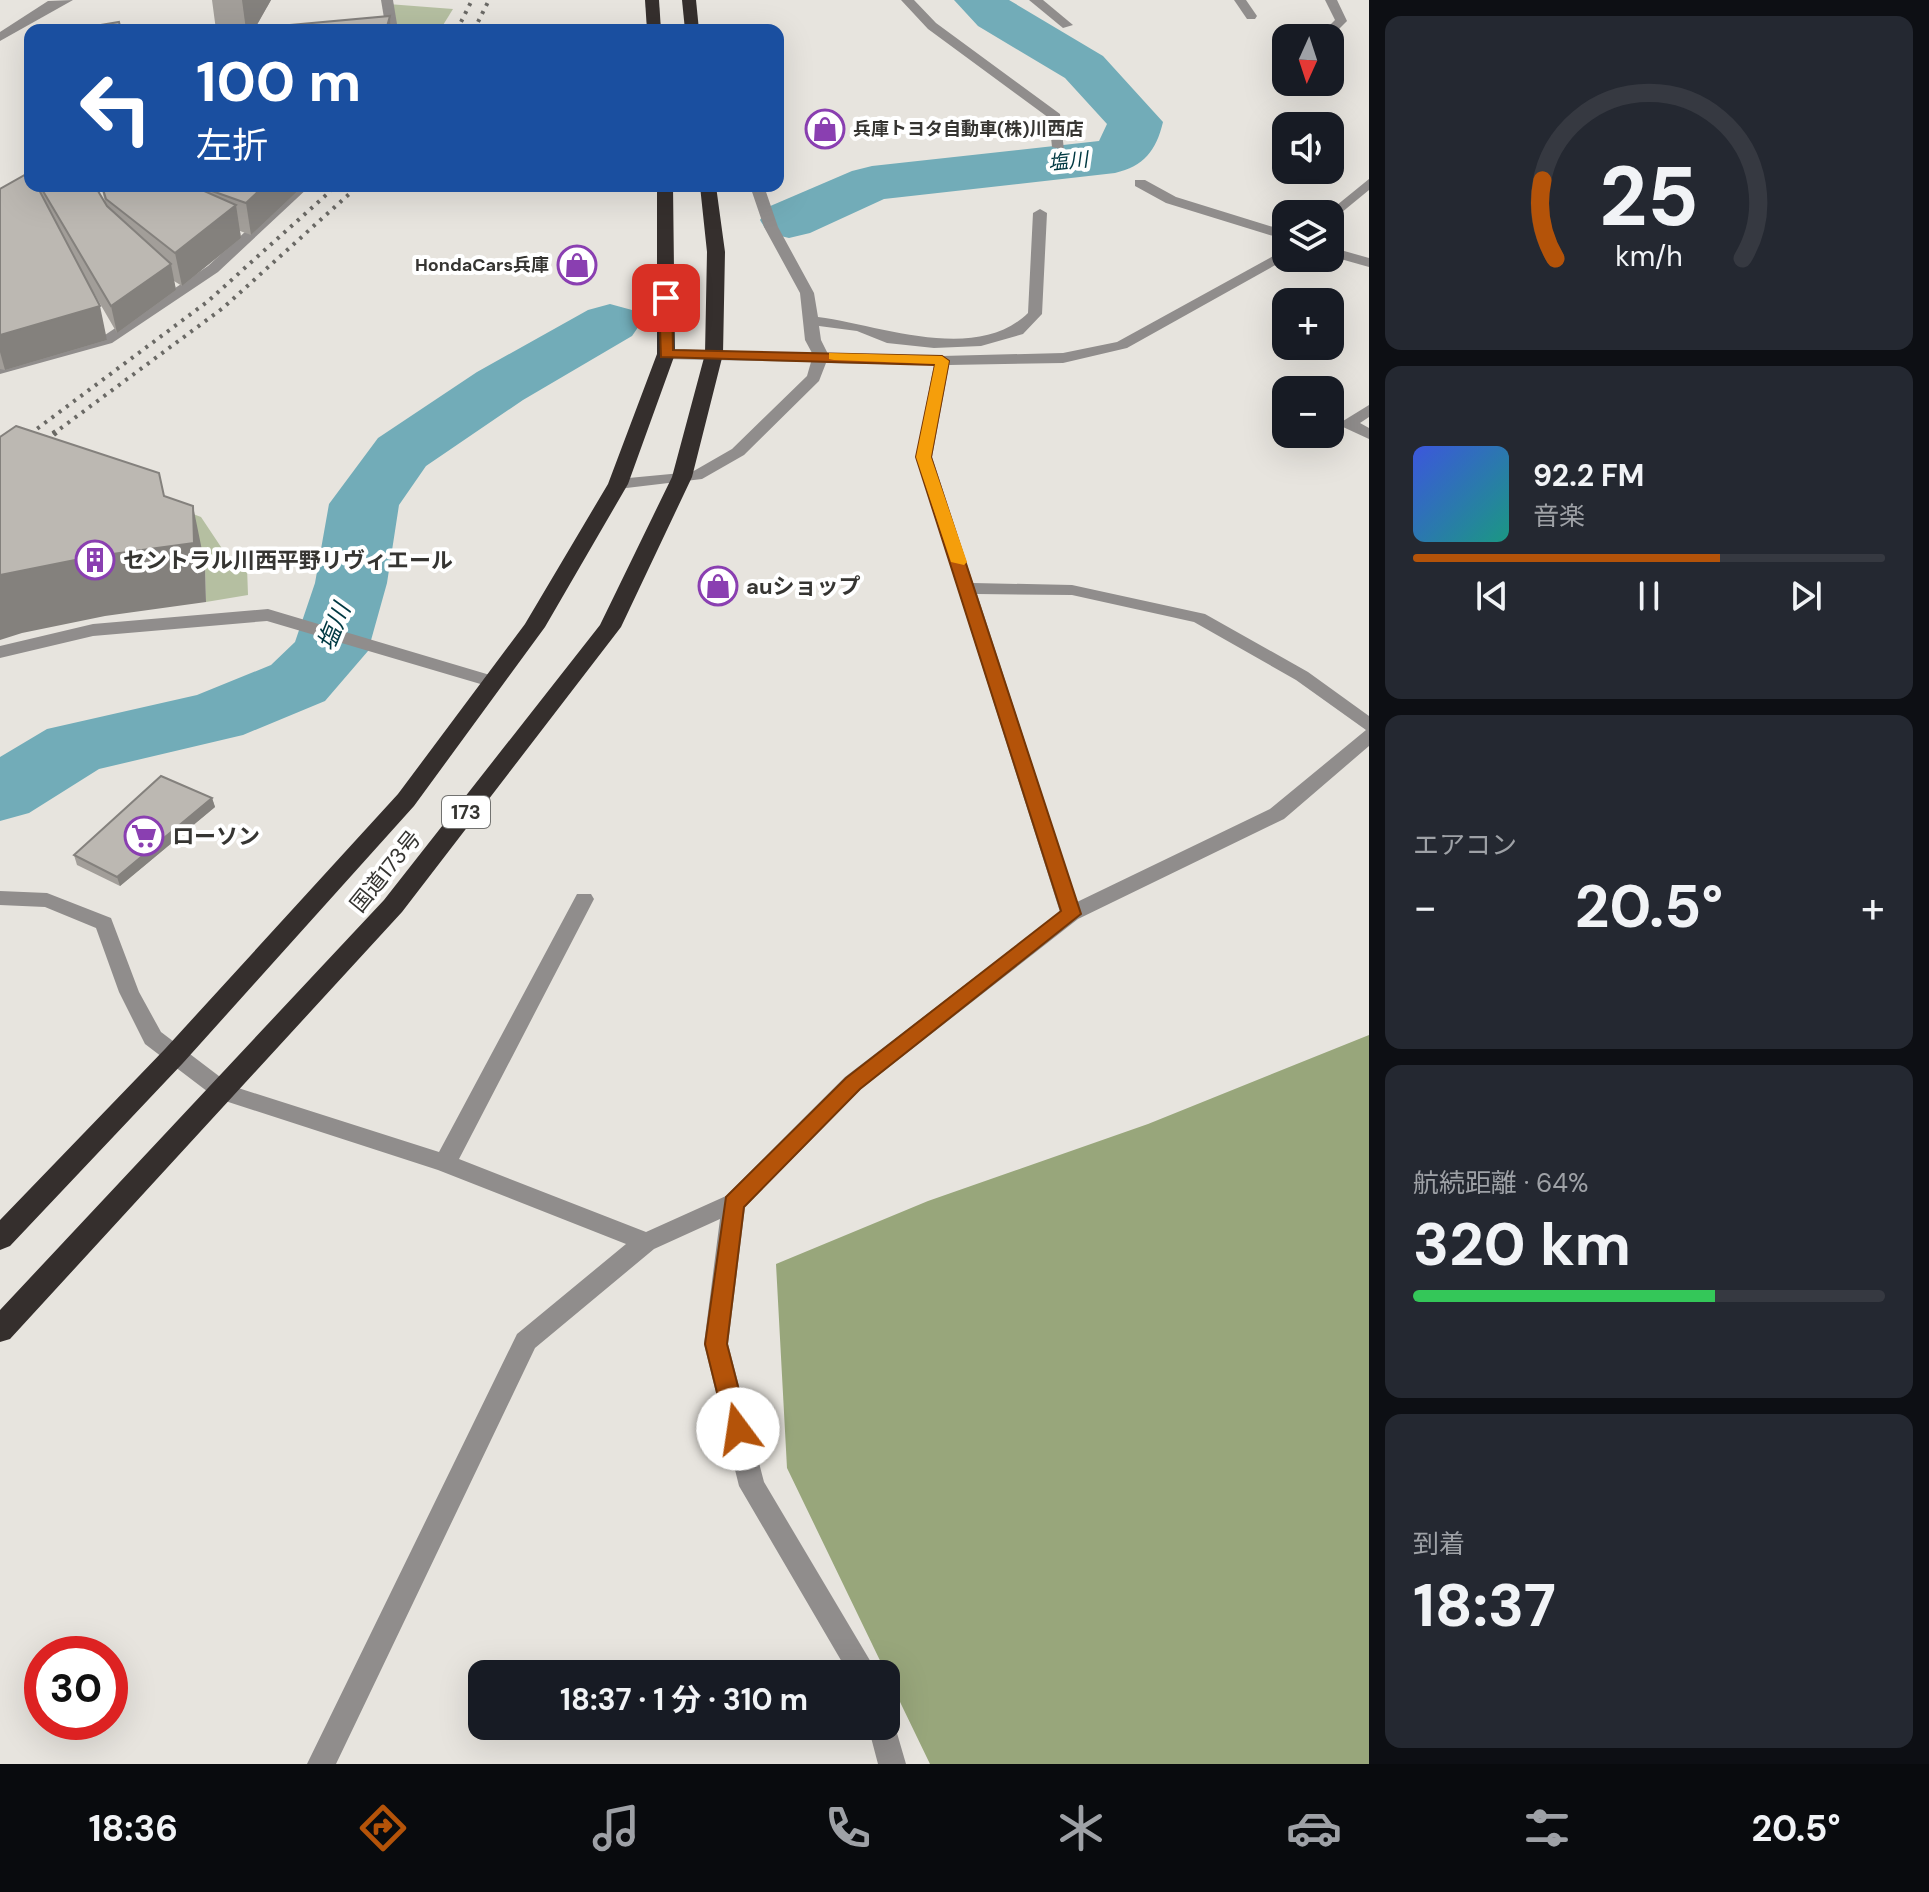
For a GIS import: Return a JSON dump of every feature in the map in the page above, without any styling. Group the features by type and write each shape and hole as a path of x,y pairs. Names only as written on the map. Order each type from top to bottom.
{"highway":[{"path":"652,0 654,24"},
{"path":"689,0 691,24"},
{"name":"国道173号","path":"0,1238 174,1056 406,800 534,627 618,484 666,354 665,192"},
{"name":"国道173号","path":"0,1330 224,1092 393,906 610,627 682,477 714,354 716,252 709,192"}],"street":[{"path":"0,37 52,4 67,0"},
{"path":"387,0 391,24"},
{"path":"907,0 932,26 1055,117 1059,147"},
{"path":"1035,0 1067,25"},
{"path":"1240,0 1251,16"},
{"path":"1331,0 1341,21 1338,24"},
{"path":"1140,183 1171,200 1272,232"},
{"path":"1344,205 1369,183"},
{"path":"0,369 104,334 213,269 297,192"},
{"path":"618,484 696,476 738,452 814,378 821,355 813,340 807,293 771,227 759,192"},
{"path":"811,321 860,327 887,338 934,343 981,341 1018,331 1035,314 1040,213"},
{"path":"225,231 246,240"},
{"path":"1344,255 1369,263"},
{"path":"666,354 821,355 942,361 1063,358 1122,345 1272,261"},
{"path":"942,361 924,457 1071,914"},
{"path":"1369,410 1349,424 1369,434"},
{"path":"968,588 1072,590 1199,618 1302,676 1369,725"},
{"path":"0,652 93,630 268,615 494,682"},
{"path":"321,1764 526,1341 646,1242 734,1203 853,1083 1071,914 1277,814 1369,736"},
{"path":"0,898 47,900 104,923 129,992 153,1038 224,1092 445,1163 646,1242"},
{"path":"445,1163 584,899"},
{"path":"734,1203 716,1344 752,1486 856,1660"},
{"path":"886,1740 892,1764"}],"green space":[{"path":"388,4 453,9 444,24 388,24"},
{"path":"72,468 201,517 233,565 247,567 248,595 206,602 205,565"},
{"path":"1369,1035 1369,1764 930,1764 900,1702 900,1660 880,1660 787,1468 776,1264 928,1201 1148,1124"}],"building":[{"path":"390,16 388,24 302,24"},
{"path":"24,175 24,192 40,192 100,306 0,335 0,189"},
{"path":"44,192 99,192 107,206 171,264 111,306"},
{"path":"104,192 207,192 236,205 175,253 106,199"},
{"path":"215,192 258,192 246,203"},
{"path":"16,426 159,473 164,496 193,506 194,543 90,557 0,575 0,437"},
{"name":"ローソン","path":"161,776 212,798 117,877 74,855"}],"waterway":[{"name":"塩川","path":"789,220 872,183 1115,156 1130,143 1135,122 1084,67 996,15 979,0"},
{"name":"塩川","path":"0,793 75,748 216,717 298,683 330,651 351,583 364,504 402,452 500,386 610,323"}],"railway":[{"path":"460,24 472,0"},
{"path":"477,24 489,0"},
{"path":"30,434 207,302 329,192"},
{"path":"53,434 223,308 351,192"},
{"path":"0,456 32,432"},
{"path":"0,473 56,432"}],"slow traffic":[{"path":"834,356 942,361 924,457 959,562"}],"place":[{"name":"兵庫トヨタ自動車(株)川西店","path":"825,129"},
{"name":"HondaCars兵庫","path":"577,265"},
{"name":"セントラル川西平野リヴィエール","path":"95,560"},
{"name":"auショップ","path":"718,586"},
{"name":"ローソン","path":"144,836"}],"route":[{"path":"666,298 666,354 821,355 942,361 924,457 1071,914 853,1083 734,1203 716,1344 738,1429"}]}
